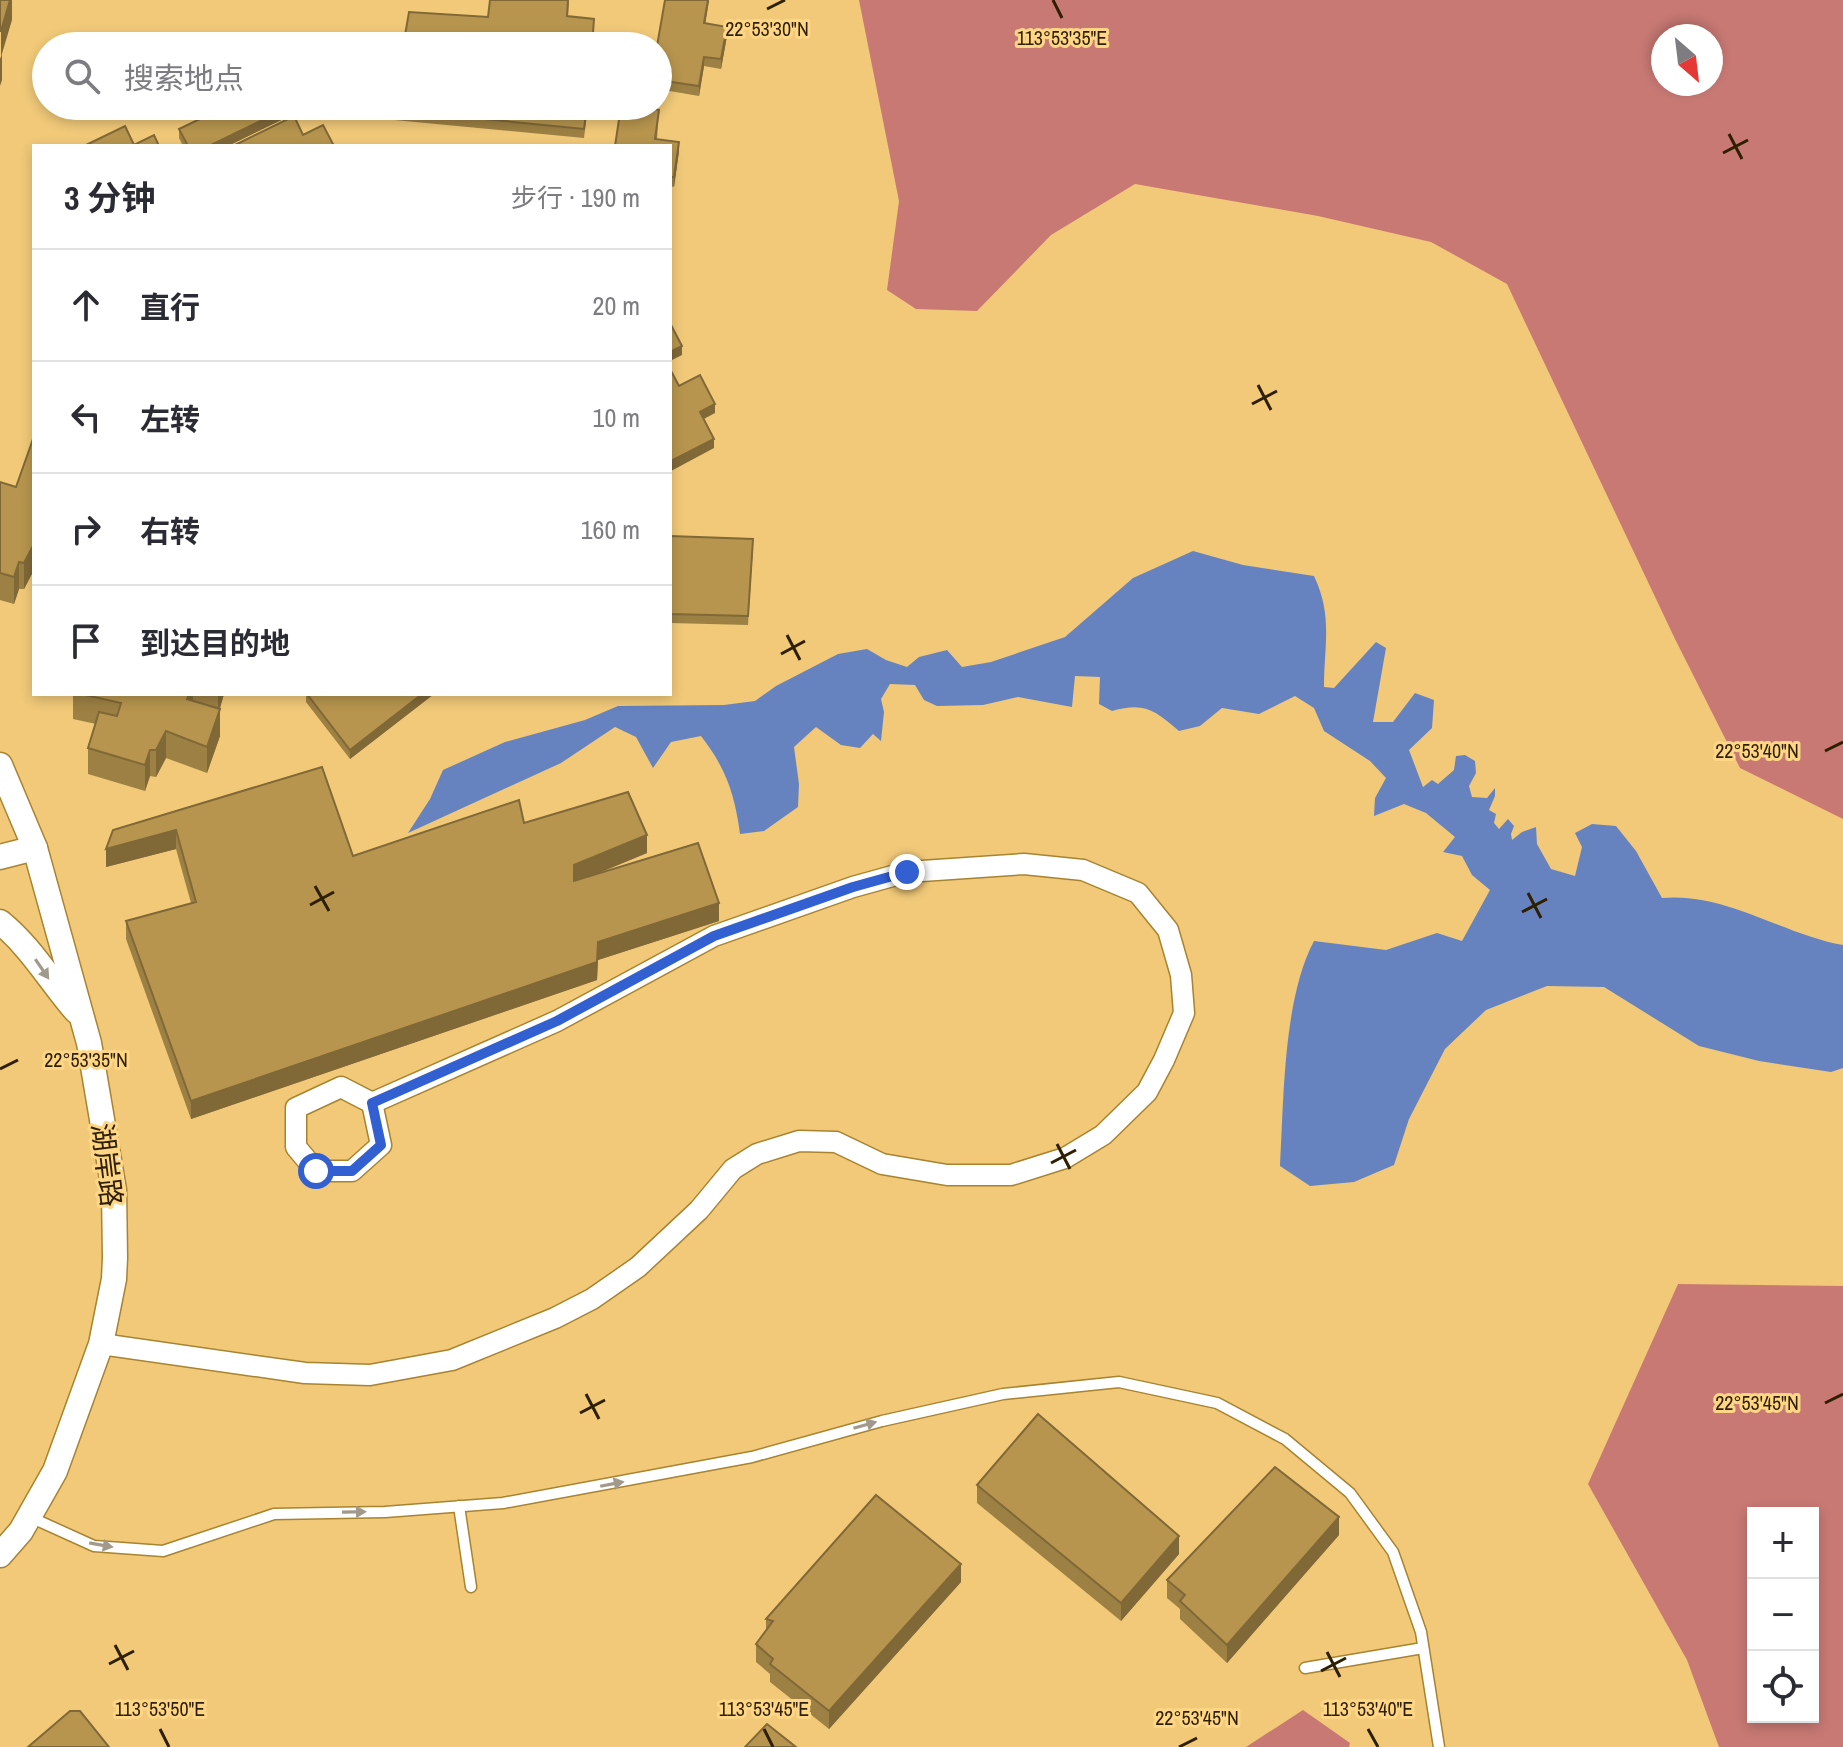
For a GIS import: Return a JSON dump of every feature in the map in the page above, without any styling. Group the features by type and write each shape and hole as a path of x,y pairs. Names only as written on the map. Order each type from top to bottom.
{"street":[{"name":"湖岸路","path":"0,765 35,848 89,1043 114,1190 114,1279 101,1344 55,1471 21,1531 0,1555"},
{"path":"0,857 35,848"},
{"path":"101,1344 305,1373 370,1375 452,1360 555,1318 592,1299 638,1267 699,1210 733,1169 757,1154 799,1141 836,1142 882,1164 947,1175 1011,1175 1065,1158 1103,1135 1147,1092 1184,1013 1181,975 1168,930 1138,893 1083,870 1024,864 907,872 853,887 714,936 557,1021 372,1103"},
{"path":"0,922 23,940 46,976 82,1018"},
{"path":"341,1087 372,1103 381,1145 352,1171 316,1171 296,1147 296,1108 341,1087"}],"lane":[{"path":"29,1517 94,1546 163,1551 274,1514 385,1512 519,1501 752,1457 882,1421 1003,1394 1119,1382 1217,1403 1285,1439 1350,1493 1393,1552 1421,1632 1439,1747"},
{"path":"459,1506 471,1587"},
{"path":"1305,1668 1423,1648"}],"shaded area":[{"path":"859,0 1843,0 1843,819 1740,768 1675,639 1507,284 1431,242 1318,216 1135,184 1051,235 977,311 916,309 887,290 899,201"},
{"path":"1678,1284 1843,1286 1843,1747 1719,1747 1687,1660 1588,1484"},
{"path":"1303,1710 1350,1743 1349,1747 1246,1747"}],"water":[{"path":"1193,551 1243,565 1314,576 1326,618 1324,687 1334,688 1376,642 1386,648 1373,722 1393,722 1415,693 1434,700 1432,728 1409,750 1423,787 1432,780 1438,784 1454,770 1456,756 1465,755 1475,761 1476,773 1469,786 1472,797 1487,798 1495,788 1489,810 1496,814 1494,823 1499,829 1508,819 1514,826 1512,840 1536,827 1537,844 1551,869 1575,876 1582,847 1575,833 1592,824 1616,826 1636,851 1662,898 1708,901 1843,945 1843,1068 1831,1072 1759,1061 1699,1046 1604,987 1547,986 1486,1010 1445,1049 1409,1119 1394,1165 1354,1182 1310,1186 1280,1166 1284,1080 1291,1020 1296,991 1314,941 1386,950 1437,933 1462,941 1490,890 1472,875 1462,856 1443,852 1455,837 1426,813 1404,804 1374,816 1375,798 1386,778 1370,761 1324,731 1314,708 1295,696 1259,714 1222,708 1200,726 1179,731 1148,710 1133,707 1112,711 1099,704 1100,677 1075,676 1072,707 1018,697 983,705 937,706 924,700 915,685 890,684 881,699 884,712 881,741 873,734 860,748 841,745 816,727 794,747 799,784 798,807 764,831 740,834 728,782 701,736 671,742 653,768 636,737 615,727 561,763 408,833 430,799 443,770 505,742 585,720 618,706 724,705 755,701 776,686 838,654 867,649 907,667 919,657 947,650 962,667 991,662 1065,637 1133,578"}],"building":[{"path":"0,0 10,0 1,31 0,31"},
{"path":"490,0 568,0 567,16 594,19 593,32 406,32 409,12 488,17"},
{"path":"665,0 708,0 704,23 727,27 721,59 704,57 699,86 672,82 672,32 659,32"},
{"path":"198,120 262,120 213,144 187,144 179,129"},
{"path":"286,120 296,120 303,135 323,125 333,144 237,144"},
{"path":"494,120 585,120 584,129"},
{"path":"619,120 658,120 655,139 679,142 674,177 672,144 615,144"},
{"path":"125,126 134,144 88,144"},
{"path":"154,135 158,144 136,144"},
{"path":"672,327 682,346 672,351"},
{"path":"672,373 679,386 700,375 715,404 700,412 714,439 672,460"},
{"path":"32,442 32,548 24,563 19,562 14,577 0,573 0,482 16,487"},
{"path":"672,536 753,539 748,616 672,614"},
{"path":"90,696 188,696 187,699 220,709 207,747 166,731 156,750 150,750 145,765 88,748 99,712 117,716 121,703"},
{"path":"309,696 419,696 350,750"},
{"path":"322,767 353,856 519,800 524,823 628,792 647,835 574,865 574,881 698,843 719,903 598,942 597,962 191,1101 126,921 196,902 176,830 106,849 113,830"},
{"path":"1038,1414 1179,1536 1121,1603 977,1485"},
{"path":"1275,1467 1339,1517 1227,1645 1180,1601 1185,1595 1167,1580"},
{"path":"876,1495 961,1564 829,1711 770,1664 773,1659 756,1644 773,1621 766,1619"},
{"path":"70,1711 80,1711 109,1747 28,1747"},
{"path":"767,1724 796,1747 745,1747"}],"route":[{"path":"316,1171 352,1171 381,1145 372,1103 557,1021 714,936 853,887 907,872"}]}
